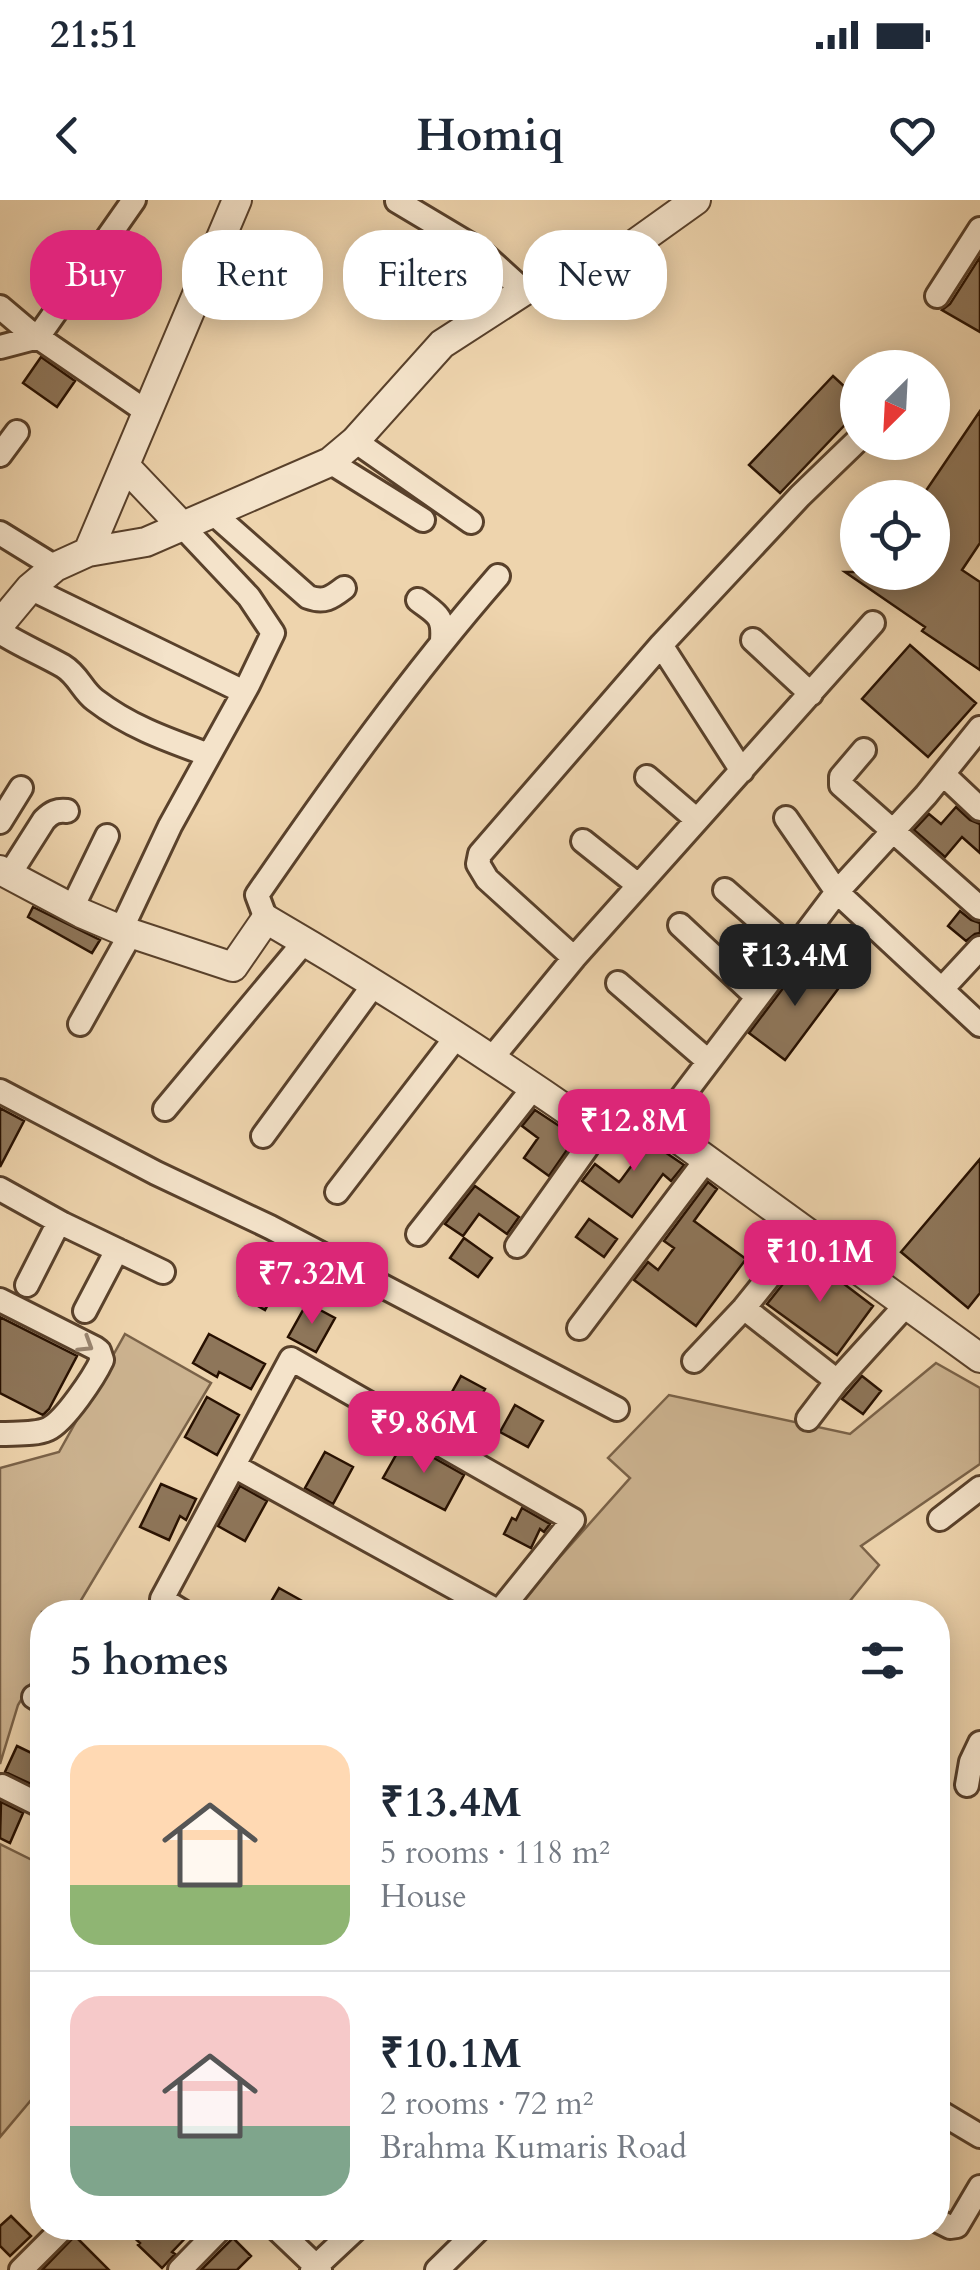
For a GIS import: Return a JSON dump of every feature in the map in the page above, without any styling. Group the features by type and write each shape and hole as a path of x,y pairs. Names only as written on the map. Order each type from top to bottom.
{"street":[{"path":"0,346 38,337 134,200"},
{"path":"88,552 237,200"},
{"path":"654,230 696,200"},
{"path":"397,201 479,250 523,290"},
{"path":"937,296 980,229"},
{"path":"209,756 116,717 89,696 77,677 25,648 1,623 30,588 55,567 88,552 146,542 330,462 442,344 523,292"},
{"path":"0,307 148,412"},
{"path":"0,455 17,432"},
{"path":"354,441 471,522"},
{"path":"574,958 487,879 478,864 480,854 661,646 840,458"},
{"path":"330,462 422,520"},
{"path":"80,1024 126,932 170,826 273,633 248,598 125,466"},
{"path":"213,513 308,596 326,600 344,588"},
{"path":"0,533 55,567"},
{"path":"498,576 442,640 345,768 257,895 266,919 376,983 587,1124 600,1128"},
{"path":"30,588 244,692"},
{"path":"418,600 440,617 444,624 442,640"},
{"path":"492,1058 574,958 873,623"},
{"path":"753,640 811,694"},
{"path":"661,646 742,771"},
{"path":"660,1126 837,892 944,775 980,728"},
{"path":"864,750 841,777 841,785 980,908"},
{"path":"944,775 980,810"},
{"path":"646,777 697,820"},
{"path":"0,822 21,788"},
{"path":"67,811 51,813 4,873 126,932 233,967 266,919"},
{"path":"786,818 837,892 980,1025"},
{"path":"72,908 107,836"},
{"path":"583,842 638,886"},
{"path":"725,890 792,950"},
{"path":"680,925 757,997"},
{"path":"165,1109 305,941"},
{"path":"942,989 980,948"},
{"path":"264,1136 376,983"},
{"path":"618,983 708,1060"},
{"path":"336,1192 457,1036"},
{"path":"418,1234 534,1087"},
{"path":"0,1091 617,1408"},
{"path":"517,1246 600,1128 624,1112 635,1110 980,1358"},
{"path":"579,1328 706,1160"},
{"path":"2,1195 163,1272"},
{"path":"27,1284 59,1222"},
{"path":"694,1361 744,1308 806,1231"},
{"path":"84,1310 117,1250"},
{"path":"0,1300 95,1348 102,1360 51,1428 0,1434"},
{"path":"808,1419 907,1304"},
{"path":"744,1308 837,1381"},
{"path":"161,1600 291,1359 573,1520 509,1600"},
{"path":"234,1466 477,1600"},
{"path":"940,1519 980,1488"},
{"path":"967,1785 980,1743"},
{"path":"2,1786 30,1800"},
{"path":"950,2118 980,2136"},
{"path":"950,2227 957,2226 980,2187"},
{"path":"21,2270 50,2240"},
{"path":"180,2270 210,2240"},
{"path":"288,2240 316,2269 346,2240"},
{"path":"438,2270 468,2240"}],"shaded area":[{"path":"125,1334 211,1383 81,1600 30,1600 30,1685 18,1705 0,1764 0,1468 59,1452"},
{"path":"936,1363 980,1388 980,1464 861,1546 879,1565 851,1600 522,1600 630,1478 608,1458 669,1395 850,1434"},
{"path":"0,1844 30,1859 30,2101 0,2137"}],"building":[{"path":"980,257 980,332 942,310 950,304"},
{"path":"41,357 75,381 57,407 23,383"},
{"path":"833,376 840,382 840,430 780,493 749,465"},
{"path":"980,411 980,543 962,570 980,582 980,670 871,590 950,590 950,480 933,480"},
{"path":"910,645 976,703 928,757 862,699"},
{"path":"956,807 980,824 980,853 962,837 945,857 914,830 929,814 941,824"},
{"path":"33,907 100,940 92,953 28,917"},
{"path":"960,911 980,923 980,933 966,941 948,926"},
{"path":"805,959 841,985 785,1060 749,1033"},
{"path":"0,1108 24,1121 0,1167"},
{"path":"535,1110 576,1137 549,1176 524,1158 538,1138 522,1126"},
{"path":"631,1129 684,1165 671,1181 663,1174 632,1217 582,1181 595,1164 621,1180 638,1157 615,1141"},
{"path":"980,1159 980,1293 968,1308 901,1252"},
{"path":"708,1182 717,1189 694,1221 746,1259 696,1326 634,1280 648,1262 658,1270 674,1248 664,1241"},
{"path":"475,1186 519,1217 507,1234 479,1214 463,1236 445,1224"},
{"path":"589,1219 617,1239 604,1257 576,1237"},
{"path":"464,1238 492,1258 478,1277 450,1258"},
{"path":"806,1255 873,1306 837,1355 767,1304"},
{"path":"252,1274 277,1288 265,1310 240,1296"},
{"path":"307,1303 335,1318 316,1352 288,1337"},
{"path":"0,1317 77,1356 43,1415 0,1393"},
{"path":"209,1334 265,1364 251,1389 193,1363"},
{"path":"461,1376 485,1389 462,1430 438,1417"},
{"path":"862,1376 881,1391 863,1414 842,1399"},
{"path":"207,1397 239,1415 217,1455 185,1437"},
{"path":"515,1405 543,1421 528,1447 500,1432"},
{"path":"404,1441 464,1475 445,1510 383,1478"},
{"path":"325,1452 353,1467 333,1504 305,1488"},
{"path":"161,1484 196,1499 186,1520 180,1516 169,1540 140,1527"},
{"path":"240,1486 267,1501 245,1541 218,1526"},
{"path":"522,1508 550,1524 544,1532 540,1529 531,1548 504,1534"},
{"path":"279,1588 300,1600 272,1600"},
{"path":"17,1746 30,1752 30,1783 5,1772"},
{"path":"1,1802 23,1813 10,1843 0,1838"},
{"path":"11,2216 30,2237 10,2256 0,2246 0,2226"},
{"path":"71,2240 79,2240 109,2270 42,2270"},
{"path":"137,2240 184,2240 162,2268"},
{"path":"231,2240 251,2256 237,2270 201,2270"}]}
